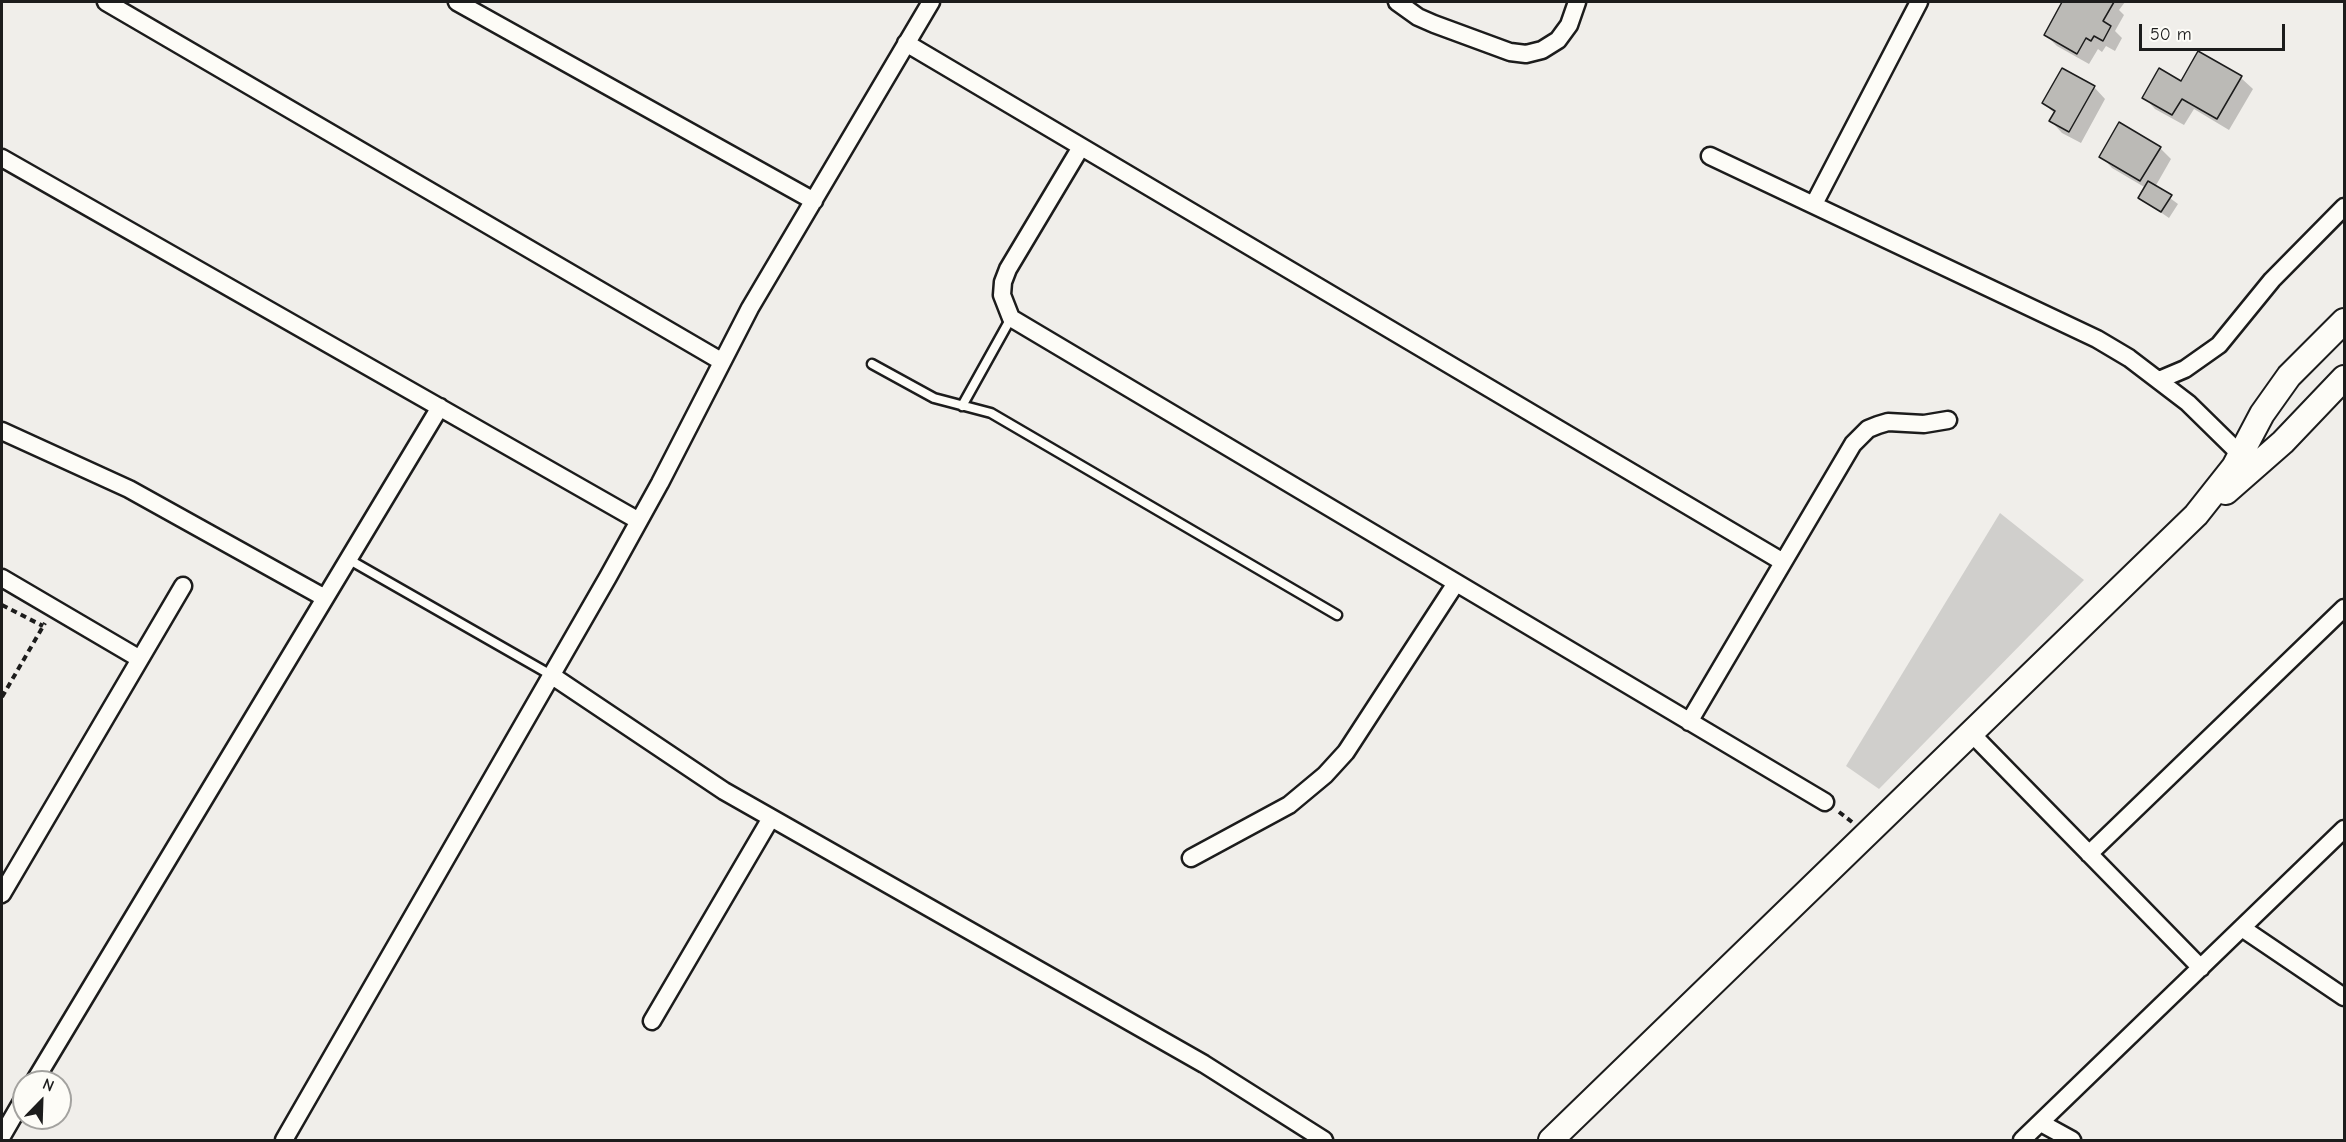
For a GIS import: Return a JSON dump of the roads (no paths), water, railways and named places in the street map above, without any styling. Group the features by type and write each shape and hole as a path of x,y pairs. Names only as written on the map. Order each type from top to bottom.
{"street":[{"path":"106,2 721,361"},
{"path":"457,2 814,201"},
{"path":"284,1140 639,520 721,361 780,255 931,2"},
{"path":"1397,2 1434,24 1510,52 1526,54 1542,50 1558,40 1569,25 1577,2"},
{"path":"1814,204 1919,2"},
{"path":"906,43 1783,562"},
{"path":"1081,147 1008,269 1003,282 1002,295 1011,318 1825,802"},
{"path":"1710,156 2064,321 2121,353 2188,403 2241,456"},
{"path":"2,158 639,520"},
{"path":"2159,380 2185,369 2219,345 2272,280 2344,207"},
{"path":"2196,515 2223,483 2241,456 2267,406 2289,376 2344,321"},
{"path":"1551,1140 2196,515 2262,461 2344,378"},
{"path":"41,1070 440,407"},
{"path":"1689,722 1859,436 1868,429 1888,422 1924,424 1948,420"},
{"path":"2,431 129,489 325,598"},
{"path":"2,578 140,659"},
{"path":"1191,858 1289,805 1331,770 1346,752 1456,584"},
{"path":"2,894 183,586"},
{"path":"2089,854 2344,608"},
{"path":"551,675 724,791 1204,1064 1324,1140"},
{"path":"1971,733 2201,968"},
{"path":"652,1022 771,818"},
{"path":"2022,1140 2344,829"},
{"path":"2242,928 2344,997"},
{"path":"2,1136 12,1119"},
{"path":"2041,1122 2072,1140"}],"lane":[{"path":"962,406 1011,318"},
{"path":"872,364 933,398 991,413 1337,615"},
{"path":"348,559 551,675"}]}
